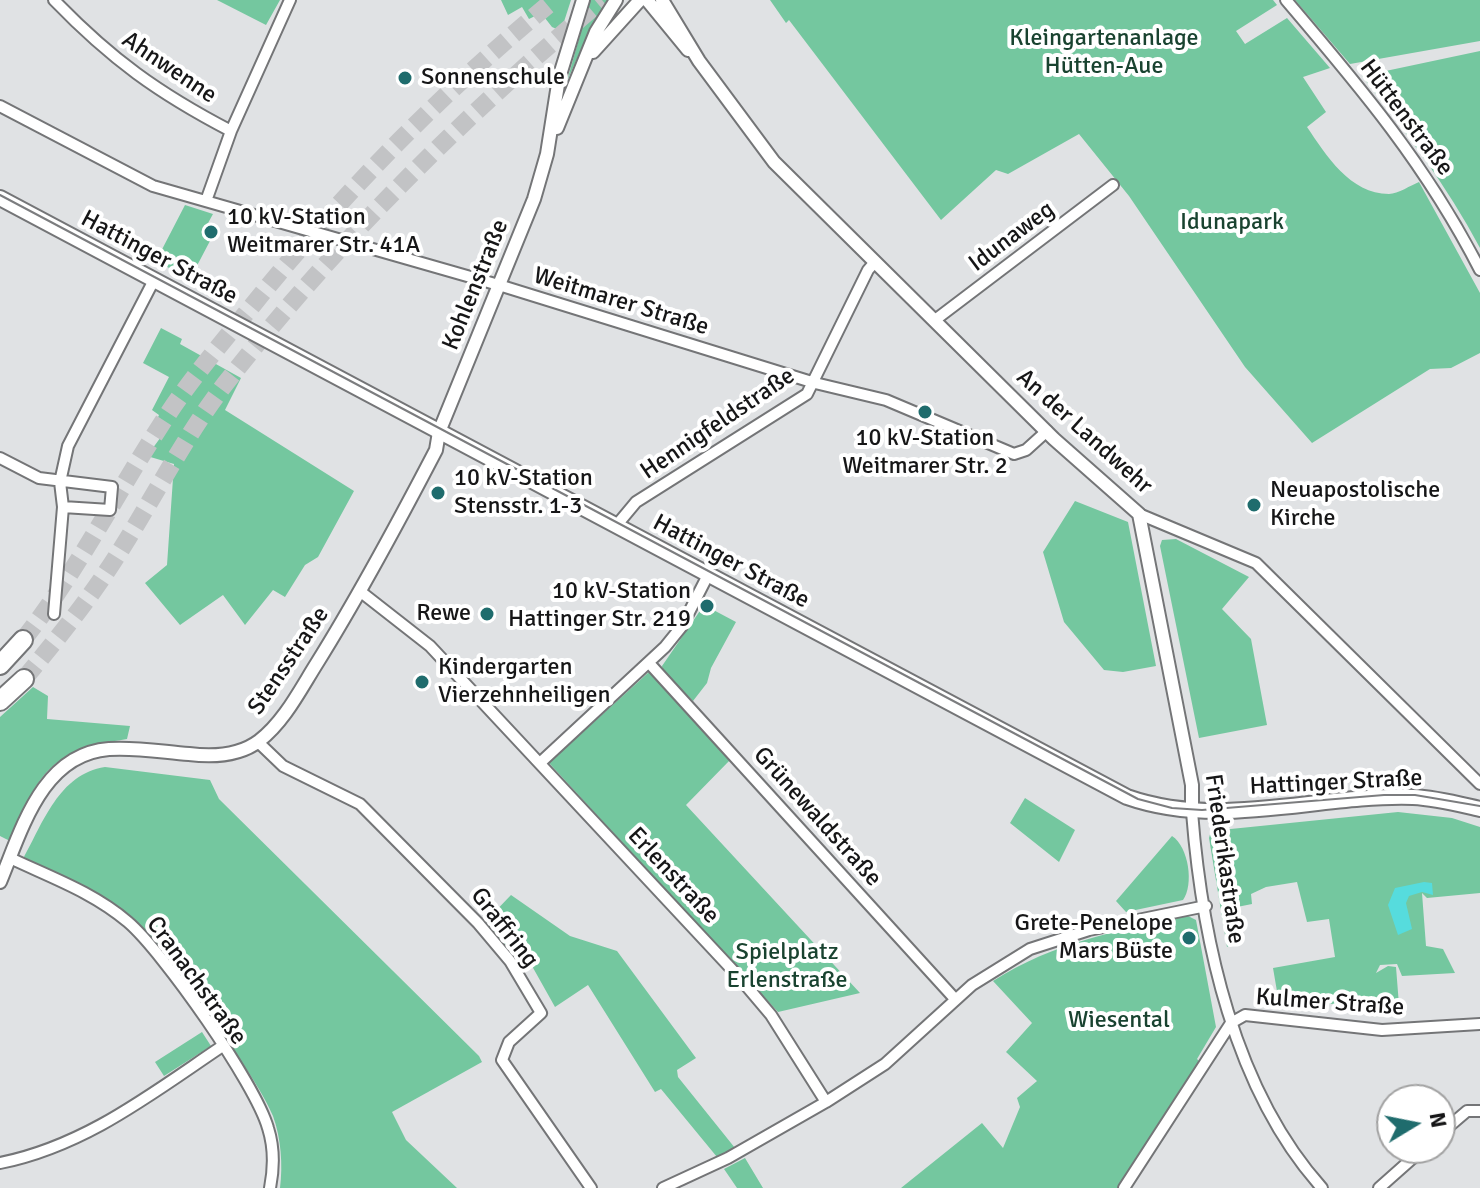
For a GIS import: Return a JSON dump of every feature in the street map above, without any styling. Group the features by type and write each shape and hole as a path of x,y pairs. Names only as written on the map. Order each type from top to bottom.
{"highway":[{"path":"0,665 23,640"},
{"path":"0,701 24,679"}],"main road":[{"name":"Hattinger Straße","path":"0,198 1112,790 1154,807 1192,812 1389,797 1428,799 1480,809"}],"street":[{"name":"Ahnwenne","path":"54,0 131,72 158,92 231,131"},
{"path":"206,201 231,131 290,0"},
{"name":"Kohlenstraße","path":"547,154 559,78 583,0"},
{"name":"Kohlenstraße","path":"439,432 502,286 577,74 596,32 616,0"},
{"name":"Kohlenstraße","path":"577,74 606,35 640,0"},
{"name":"An der Landwehr","path":"647,0 699,61 774,162 1047,431 1139,514 1256,563 1480,784"},
{"name":"An der Landwehr","path":"662,0 699,61"},
{"name":"Hüttenstraße","path":"1286,0 1407,147 1434,185 1480,270"},
{"name":"Weitmarer Straße","path":"0,106 153,186 502,286 815,383 886,400 1014,454 1026,450 1047,431"},
{"name":"Idunaweg","path":"935,320 1113,185"},
{"name":"Hennigfeldstraße","path":"616,526 636,502 807,394 861,283 875,262"},
{"path":"54,614 63,507 60,482 68,446 154,280"},
{"name":"Stensstraße","path":"0,882 44,787 56,771 82,756 111,749 215,755 232,753 258,742 290,705 361,592 436,450 439,432"},
{"path":"0,458 39,478 112,487 110,510 63,507"},
{"name":"Friederikastraße","path":"1139,514 1192,785 1192,812 1206,906 1231,1023 1272,1123 1322,1188"},
{"path":"541,762 649,663 682,626 708,575"},
{"name":"Erlenstraße","path":"361,592 430,646 541,762 771,1015 826,1102"},
{"name":"Grünewaldstraße","path":"649,663 955,999"},
{"name":"Graffring","path":"258,742 283,766 360,804 462,904 510,961 541,1013 509,1042 502,1060 591,1188"},
{"name":"Cranachstraße","path":"10,858 65,881 128,922 177,980 254,1097 267,1125 273,1163 270,1188"},
{"path":"663,1188 728,1158 826,1102 885,1064 955,999 990,973 1043,944 1125,921 1206,906"},
{"name":"Kulmer Straße","path":"1124,1188 1231,1023 1245,1015 1382,1030 1480,1024"},
{"path":"0,1163 46,1152 85,1136 221,1047"},
{"path":"1456,1120 1467,1111 1480,1111"},
{"path":"1379,1188 1406,1164"}],"green space":[{"path":"217,0 280,0 266,25"},
{"path":"501,0 571,0 561,31 552,27 541,13 529,19 522,7 508,15"},
{"path":"590,0 612,0 583,45 567,81"},
{"path":"770,0 1273,0 1277,5 1236,31 1245,44 1287,18 1330,68 1303,77 1326,112 1307,127 1331,161 1351,180 1375,192 1393,194 1419,182 1480,293 1480,353 1451,368 1430,369 1312,443 1245,367 1129,196 1079,134 1008,174 996,170 941,220 789,20 786,23"},
{"path":"1295,0 1480,0 1480,41 1350,64"},
{"path":"1480,51 1480,248 1425,160 1362,76"},
{"path":"185,205 213,214 202,234 211,239 190,279 156,261"},
{"path":"161,328 182,339 180,344 241,378 225,410 354,491 318,557 305,565 285,597 273,590 245,625 223,595 180,625 145,583 167,565 174,464 147,456 166,430 155,424 159,415 152,410 169,377 143,363"},
{"path":"1075,501 1128,522 1156,666 1123,672 1104,670 1064,622 1043,552"},
{"path":"1176,539 1249,577 1222,609 1251,639 1267,725 1199,738 1160,546 1162,540"},
{"path":"704,605 736,622 711,668 707,683 693,701 663,671 662,666"},
{"name":"Spielplatz Erlenstraße","path":"649,672 731,759 686,805 860,993 778,1012 549,763"},
{"path":"33,687 48,696 47,719 130,726 127,739 80,750 50,769 30,798 10,841 0,836 0,717"},
{"path":"105,767 210,780 219,799 479,1056 482,1062 392,1112 406,1140 457,1188 280,1188 280,1142 273,1116 230,1043 185,980 131,917 66,877 23,859 54,802 64,790 89,771"},
{"path":"1025,798 1075,830 1059,862 1010,823"},
{"path":"1398,812 1452,818 1480,827 1480,893 1427,898 1422,893 1426,946 1443,949 1455,973 1402,976 1397,964 1380,965 1376,973 1388,966 1396,967 1399,1005 1279,1003 1273,968 1335,957 1329,919 1307,922 1297,882 1266,887 1251,894 1252,904 1237,907 1242,937 1227,947 1209,838 1211,831"},
{"path":"1172,836 1178,841 1188,866 1188,885 1183,900 1126,912 1116,901"},
{"path":"511,895 570,936 617,951 696,1058 677,1070 678,1077 735,1148 717,1157 661,1089 655,1092 588,985 555,1007 532,966 524,970 486,921"},
{"name":"Wiesental","path":"1188,916 1196,920 1216,1027 1197,1059 1200,1062 1118,1188 901,1188 982,1123 1003,1148 1020,1107 1017,1098 1037,1081 1006,1052 1032,1023 993,981 1063,947 1112,932"},
{"path":"202,1032 211,1046 164,1076 155,1062"},
{"path":"745,1158 763,1188 737,1188 724,1169"}],"water":[{"path":"1432,883 1433,895 1422,892 1409,896 1406,903 1412,929 1398,935 1388,905 1395,888"}],"tunnel":[{"path":"23,640 63,585 180,397 287,264 358,184 433,107 554,0"},
{"path":"24,679 95,588 208,407 267,331 403,182 500,89 602,0"}],"tram line":[{"path":"0,195 1138,799 1172,808 1202,810 1384,795 1415,795 1480,806"}],"place":[{"name":"Sonnenschule","path":"405,78"},
{"name":"10 kV-Station Weitmarer Str. 41A","path":"211,232"},
{"name":"10 kV-Station Weitmarer Str. 2","path":"925,412"},
{"name":"10 kV-Station Stensstr. 1-3","path":"438,493"},
{"name":"Neuapostolische Kirche","path":"1254,505"},
{"name":"10 kV-Station Hattinger Str. 219","path":"707,606"},
{"name":"Rewe","path":"487,614"},
{"name":"Kindergarten Vierzehnheiligen","path":"422,682"},
{"name":"Grete-Penelope Mars Büste","path":"1189,938"}],"park label":[{"name":"Kleingartenanlage Hütten-Aue","path":"1104,53"},
{"name":"Idunapark","path":"1232,223"}]}
